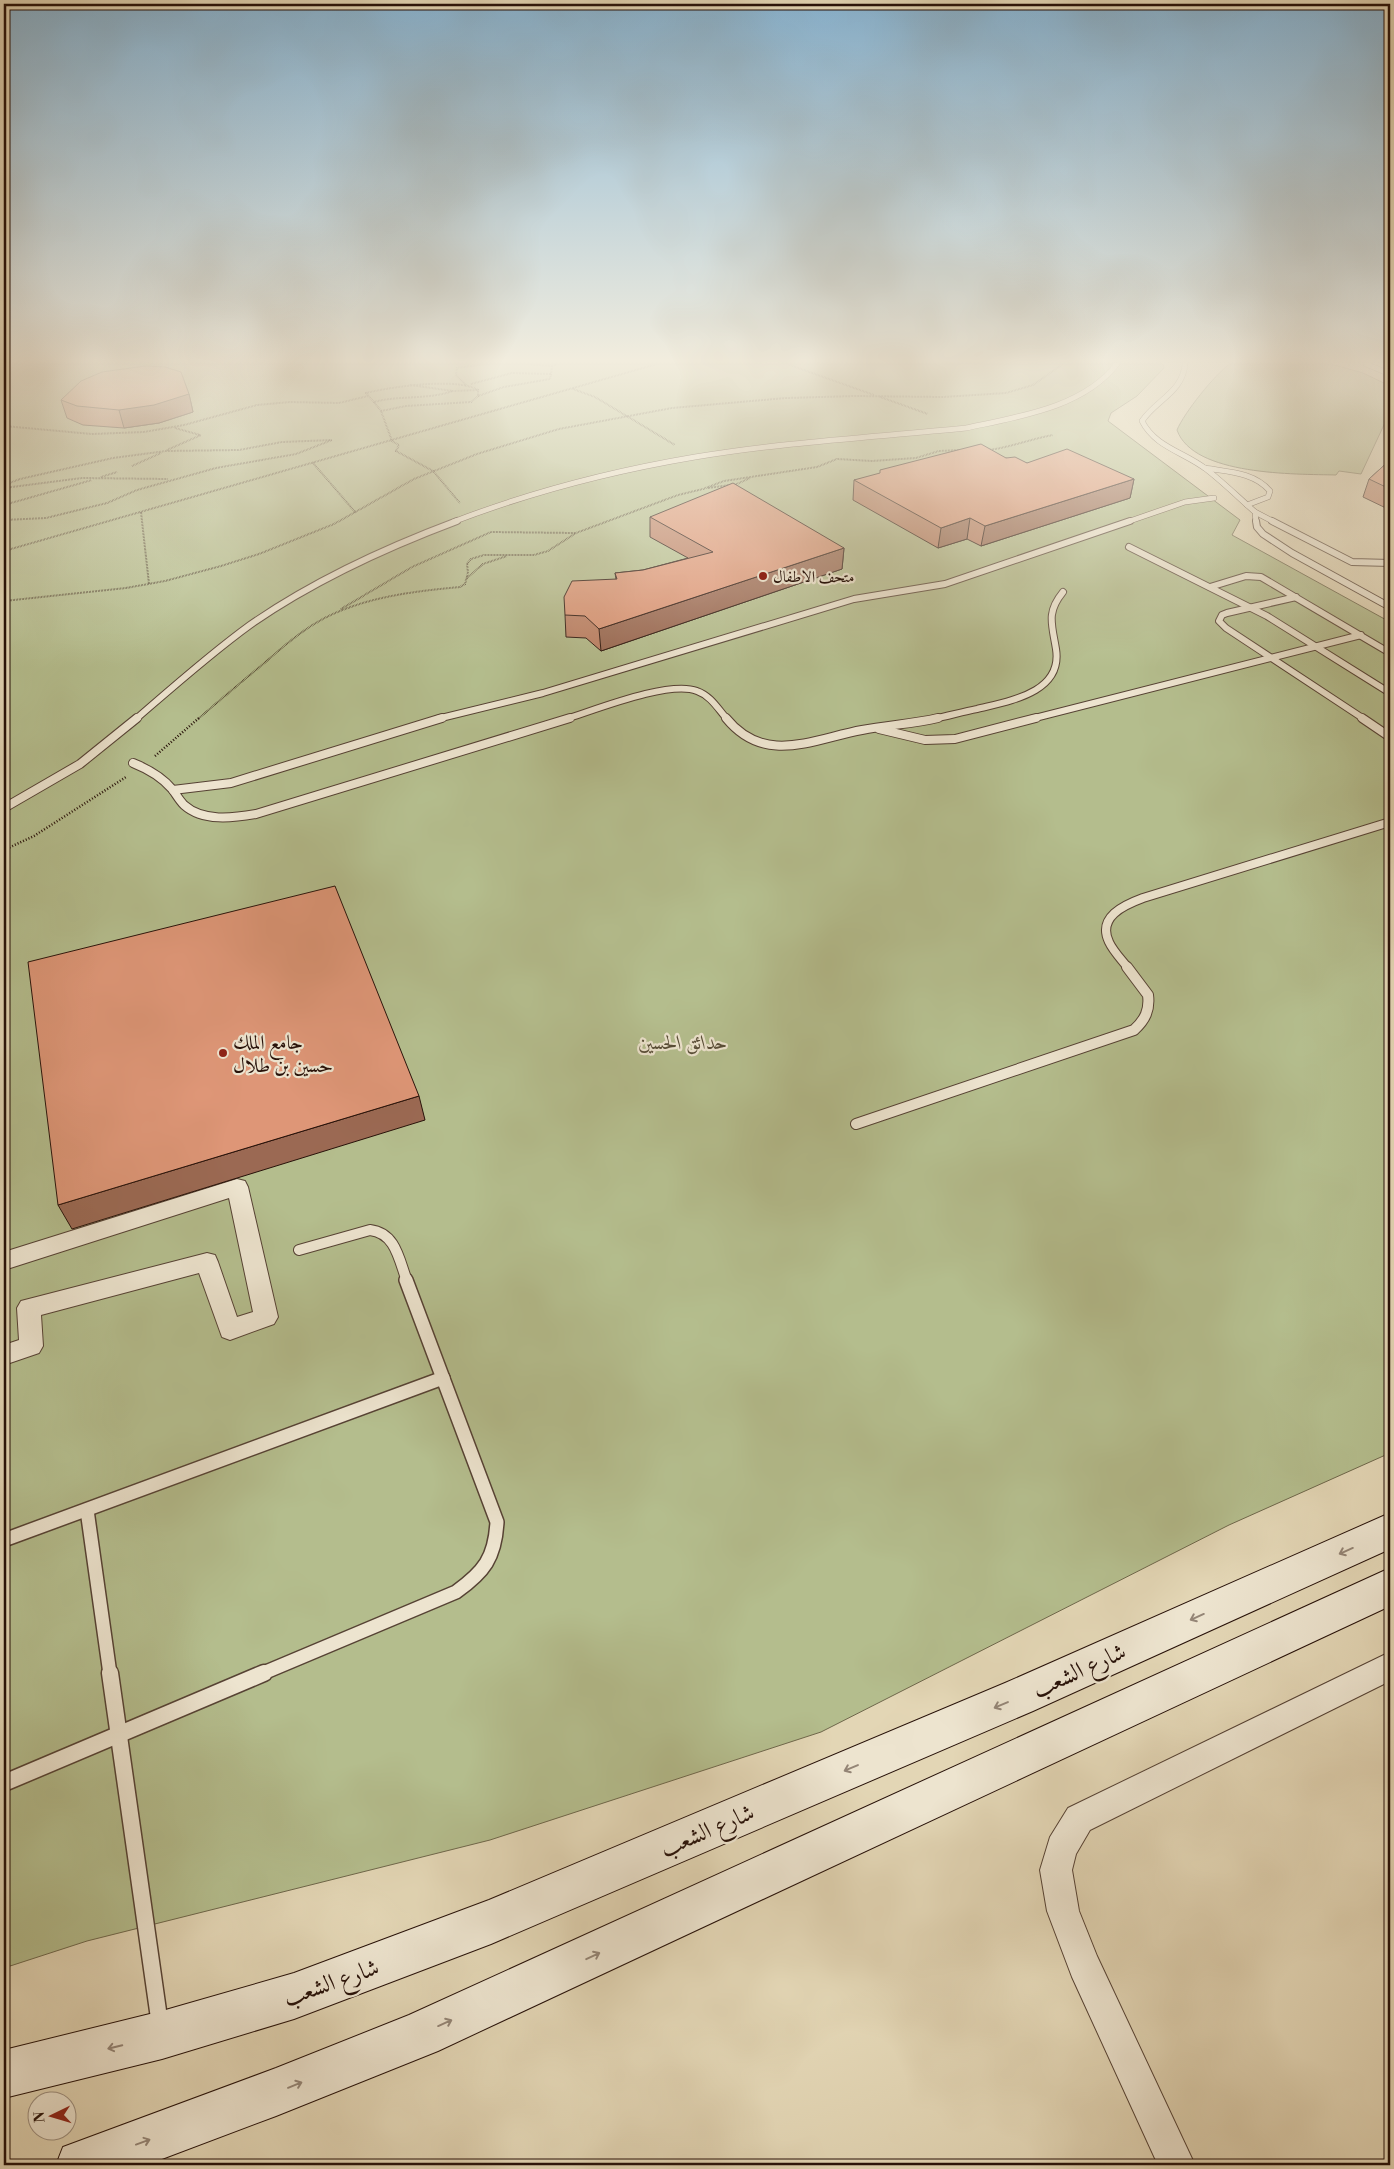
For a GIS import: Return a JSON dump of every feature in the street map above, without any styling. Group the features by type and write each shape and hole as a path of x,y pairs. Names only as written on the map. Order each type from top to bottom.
{"main road":[{"name":"شارع الشعب","path":"4,2074 162,2036 294,1996 492,1922 1019,1697 1390,1532"},
{"path":"81,2165 276,2092 421,2034 1390,1586"}],"street":[{"path":"4,1261 237,1187 266,1317 230,1330 207,1262 29,1308 31,1346 4,1355"},
{"path":"1177,2165 1084,1965 1064,1911 1056,1870 1061,1848 1079,1819 1390,1666"}],"lane":[{"path":"4,808 45,786 101,749 238,633 271,611 354,565 470,515 628,470 653,465"},
{"path":"1200,465 1255,512 1352,562 1390,563"},
{"path":"1205,468 1246,476 1266,486 1270,492 1268,497 1247,505"},
{"path":"173,790 231,782 427,722 543,693 854,599 945,584 1185,502 1214,498"},
{"path":"1255,512 1257,527 1263,534 1292,553 1390,607"},
{"path":"1129,547 1251,607 1390,693"},
{"path":"1210,587 1246,576 1256,576 1265,579 1390,653"},
{"path":"133,763 158,777 173,790 188,808 198,813 224,818 256,814 659,691 676,688 693,689 707,695 740,732 758,743 797,745 874,728 926,721 1009,701 1034,692 1050,679 1056,665 1056,646 1050,613 1054,599 1063,592"},
{"path":"1296,597 1222,615 1219,621 1226,628 1270,658 1390,737"},
{"path":"874,728 925,740 955,739 1361,635"},
{"path":"856,1124 1134,1030 1143,1023 1150,1005 1148,995 1109,942 1106,934 1105,926 1108,918 1122,906 1390,822"},
{"path":"4,1783 456,1592 475,1579 489,1562 497,1542 497,1522 392,1241 387,1234 380,1230 370,1230 299,1250"},
{"path":"4,1540 443,1378"},
{"path":"87,1510 162,2036"}],"path":[{"path":"4,485 20,479 81,465"},
{"path":"4,520 46,518 107,503 137,490 171,480 232,465"},
{"path":"4,550 305,465"},
{"path":"315,465 356,513"},
{"path":"422,465 433,471 470,515"},
{"path":"4,601 85,594 149,584 221,566 259,554 334,524 414,479 448,465"},
{"path":"703,489 724,481 750,478 798,468 817,468 823,465"},
{"path":"4,505 117,472"},
{"path":"4,488 82,478 171,480"},
{"path":"334,614 380,598 417,591 460,587 465,584 467,564 471,558 488,554 534,556 548,551 576,533 678,495 746,482 750,478"},
{"path":"141,512 149,584"},
{"path":"4,850 34,836 141,766 288,642 313,624 334,614 412,567 491,532 576,533"},
{"path":"466,578 483,564 512,555"}],"green space":[{"name":"حدائق الحسين","path":"4,465 1167,465 1240,520 1232,535 1390,622 1390,1453 1229,1525 821,1732 490,1840 87,1941 4,1968"},
{"path":"1230,465 1365,465 1361,474 1339,471 1336,475 1297,474"}],"building":[{"path":"899,465 1103,465 1134,479 985,526 970,518 941,528 854,480 880,473 880,470"},
{"path":"1384,465 1390,465 1390,489 1369,479"},
{"path":"733,483 844,548 599,629 585,616 565,615 564,597 572,581 617,579 615,573 643,570 713,552 650,517"},
{"name":"جامع الملك حسين بن طلال","path":"335,886 419,1096 58,1205 28,962"}],"place":[{"name":"متحف الاطفال","path":"763,576"},
{"name":"جامع الملك حسين بن طلال","path":"223,1053"}]}
